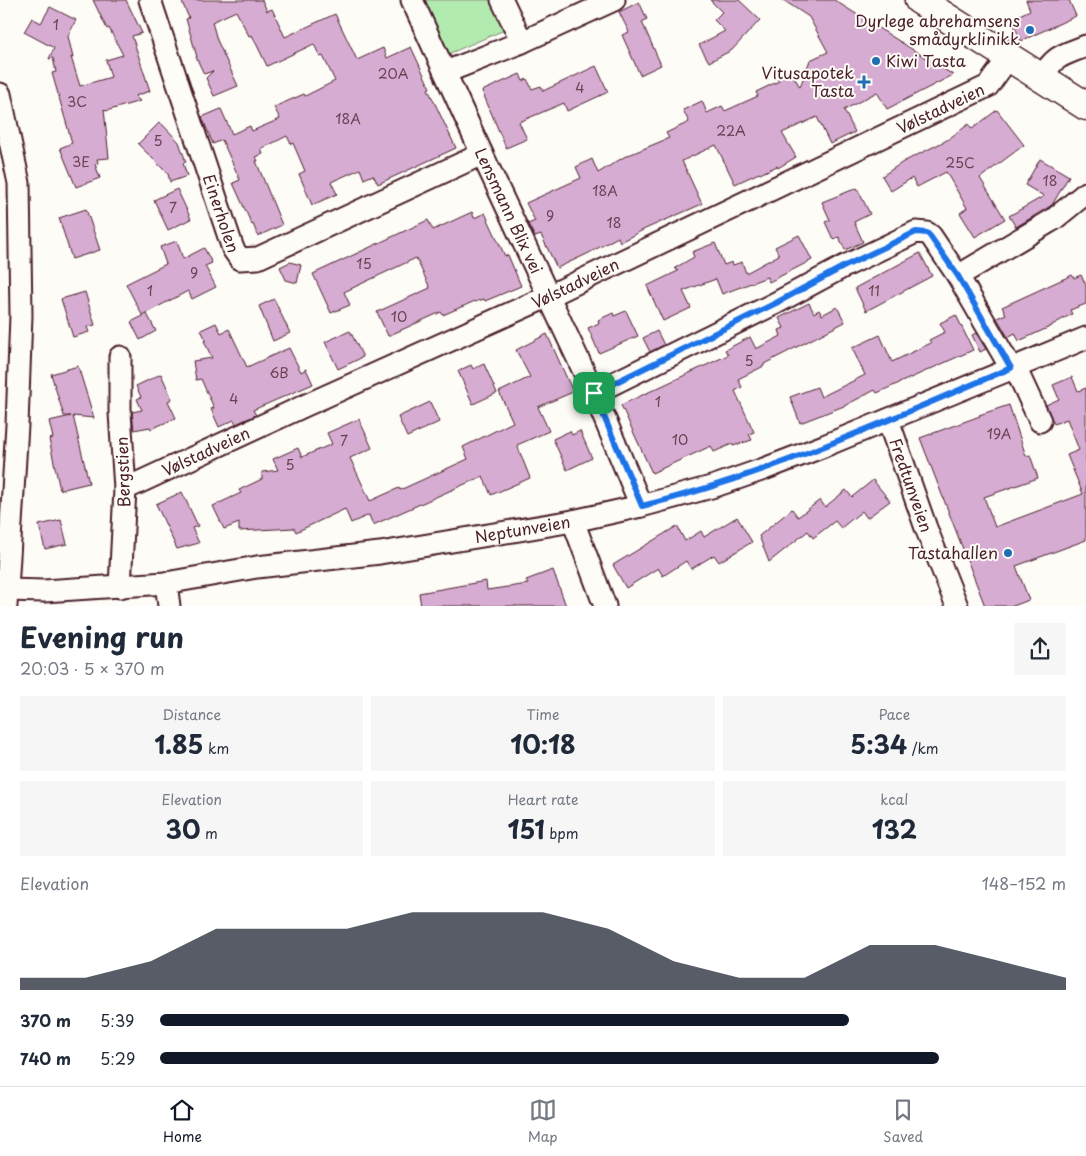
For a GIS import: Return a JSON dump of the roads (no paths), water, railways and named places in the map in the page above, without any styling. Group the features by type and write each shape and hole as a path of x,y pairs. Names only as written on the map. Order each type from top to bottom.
{"main road":[{"path":"919,0 1086,106"}],"street":[{"name":"Einerholen","path":"150,0 233,249 240,259 258,258 482,154"},
{"name":"Lensmann Blix vei","path":"412,0 594,393 642,506"},
{"path":"502,0 522,42"},
{"path":"446,72 522,42 614,0"},
{"path":"1042,77 1055,59 1086,46"},
{"name":"Vølstadveien","path":"125,490 295,410 549,296 988,86 1009,57"},
{"path":"0,94 19,183 21,305 17,425 5,600"},
{"path":"958,276 1054,219 1086,193"},
{"path":"594,393 911,234 922,232 930,236 958,276 1013,368 1040,421"},
{"name":"Neptunveien","path":"5,600 44,591 166,583 257,567 380,552 573,521 642,506 715,486 764,469 1086,338"},
{"name":"Bergstien","path":"120,357 120,413 125,490 120,587"},
{"name":"Fredtunveien","path":"888,420 926,528 957,606"},
{"path":"573,521 604,606"},
{"path":"166,583 169,606"}],"place":[{"name":"Dyrlege abrehamsens smådyrklinikk","path":"1030,30"},
{"name":"Kiwi Tasta","path":"876,61"},
{"name":"Vitusapotek Tasta","path":"864,82"},
{"name":"Tastahallen","path":"1008,553"}]}
